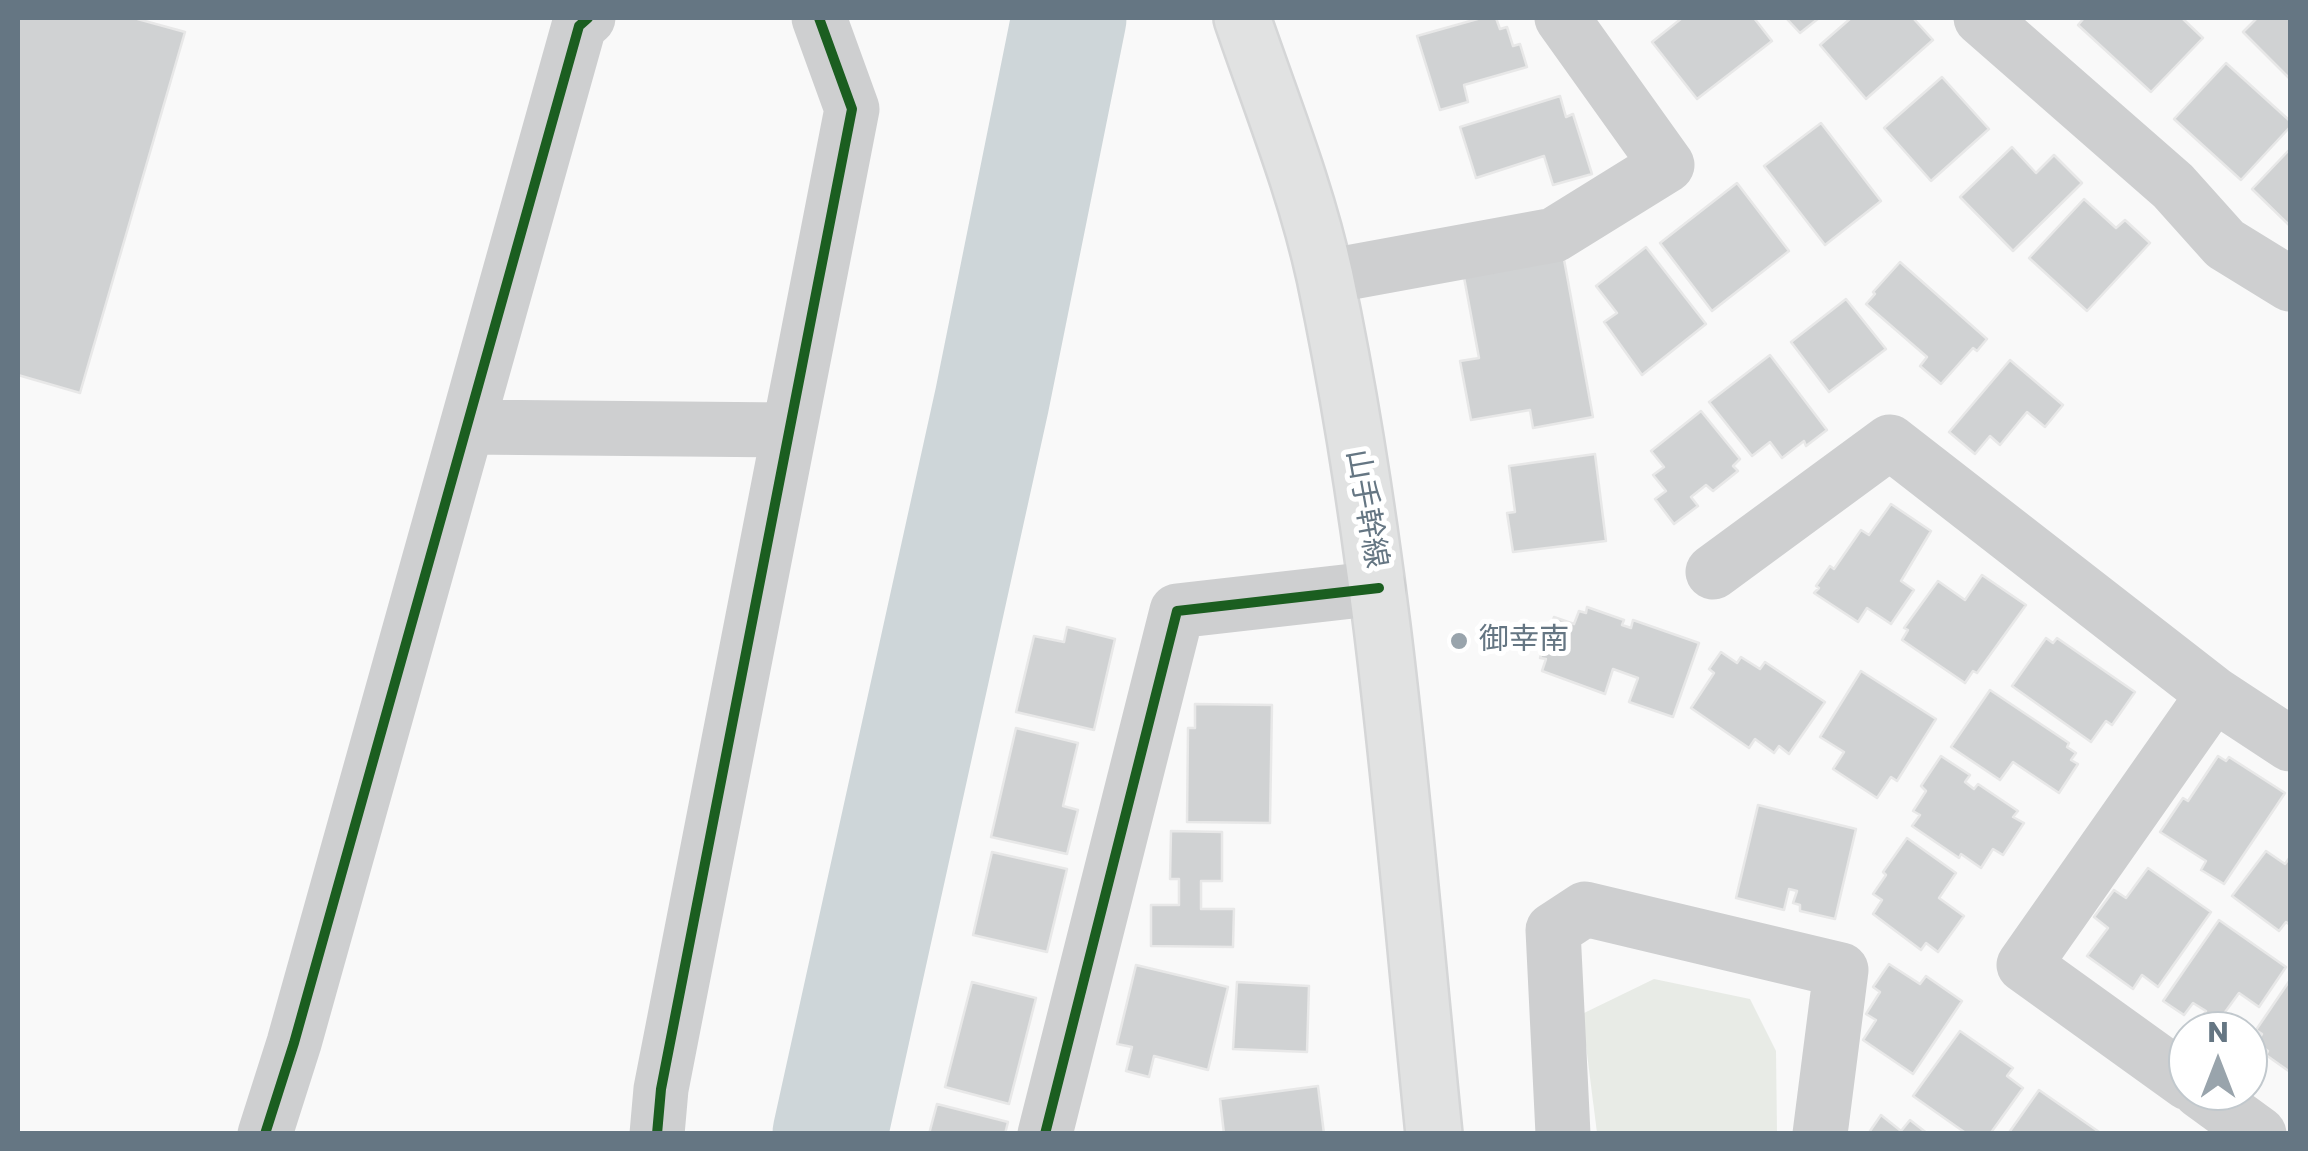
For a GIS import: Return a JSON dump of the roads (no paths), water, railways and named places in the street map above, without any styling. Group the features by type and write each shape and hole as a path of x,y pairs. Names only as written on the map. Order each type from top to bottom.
{"main road":[{"name":"山手幹線","path":"1242,18 1308,212 1325,277 1379,588 1434,1134"}],"street":[{"path":"265,1134 579,26 588,18"},
{"path":"657,1134 660,1089 852,109 819,18"},
{"path":"1325,277 1554,235 1667,165 1562,18"},
{"path":"1982,18 2174,186 2225,244 2290,284"},
{"path":"467,427 789,430"},
{"path":"1712,572 1890,442 2214,694 2290,744"},
{"path":"1061,1130 1177,611 1379,588"},
{"path":"2168,1068 2024,964 2214,694"},
{"path":"1563,1134 1552,930 1585,909 1841,970 1820,1134"},
{"path":"2227,1111 2258,1134"}],"waterway":[{"path":"830,1134 992,400 1069,18"}],"place":[{"name":"御幸南","path":"1459,641"}]}
